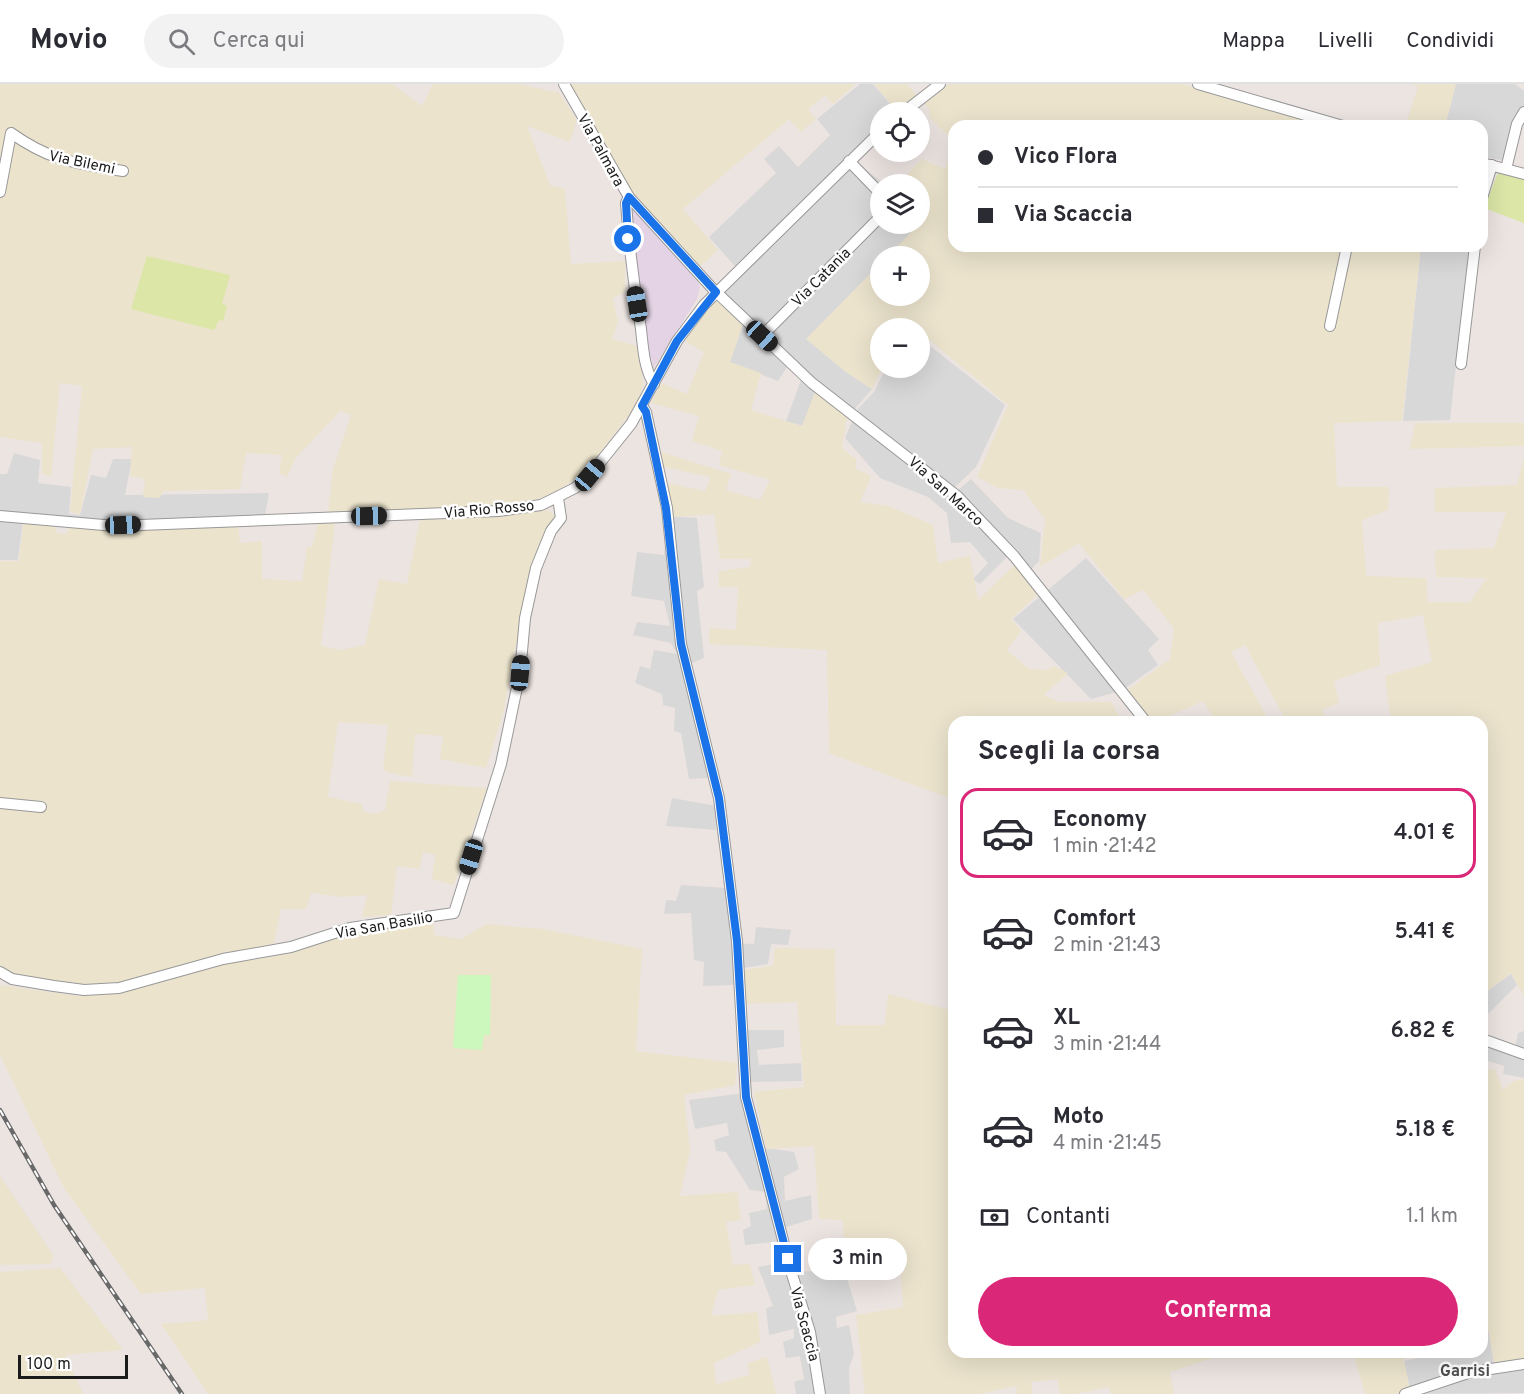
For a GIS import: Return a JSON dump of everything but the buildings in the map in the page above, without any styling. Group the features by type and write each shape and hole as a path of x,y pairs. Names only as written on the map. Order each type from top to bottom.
{"street":[{"name":"Via Palmara","path":"564,84 629,197 716,292"},
{"path":"917,102 940,84"},
{"path":"1198,84 1322,120"},
{"path":"1506,169 1517,124 1524,112"},
{"name":"Via Bilemi","path":"0,192 11,133 42,154 63,161 123,171"},
{"name":"Via Rio Rosso","path":"0,516 114,526 498,511 541,505 558,498 590,475 642,406 677,341 716,292 870,141"},
{"path":"849,161 870,183"},
{"path":"1488,164 1524,174"},
{"path":"629,197 626,203 629,257 644,354 654,384"},
{"name":"Via Catania","path":"762,336 870,228"},
{"path":"1330,326 1346,252"},
{"path":"1461,364 1474,252"},
{"name":"Via San Marco","path":"716,292 812,384 957,496 1014,556 1141,716"},
{"name":"Via Scaccia","path":"642,406 646,412 666,508 681,644 719,798 737,941 746,1097 810,1332 820,1394"},
{"name":"Via San Basilio","path":"0,972 12,979 100,990 235,957 291,947 350,928 454,913 501,764 520,673 530,592 543,546 561,518 562,508 558,498"},
{"path":"0,803 40,807"},
{"path":"1488,1042 1524,1054"},
{"path":"1404,1394 1471,1372 1524,1364"}],"shaded area":[{"path":"0,84 392,84 422,106 433,84 520,84 559,93 577,120 570,142 527,126 550,185 565,189 571,264 625,261 625,292 613,298 618,322 612,339 640,347 643,386 638,403 586,471 555,493 523,503 391,512 328,513 333,469 351,415 340,411 295,459 287,477 279,473 282,455 246,453 240,489 164,491 159,498 143,497 145,479 130,476 132,447 93,449 80,514 70,512 82,386 60,383 51,477 42,473 42,443 0,437"},
{"path":"569,84 856,84 833,104 825,95 808,109 816,119 801,132 789,119 683,209 718,250 699,267 631,195"},
{"path":"860,84 873,84 888,102 870,102 870,138 850,157 871,174 870,234 910,234 898,246 870,246 870,274 807,339 846,372 872,389 847,418 815,392 803,426 786,421 801,380 787,367 778,381 730,362 743,324 724,291 741,273 709,237 776,173 764,159 779,146 798,167 830,135 817,119"},
{"path":"874,84 907,84 918,97 911,102 889,102"},
{"path":"949,84 1180,84 1248,100 1309,120 948,120 948,136 930,118 930,102 925,102"},
{"path":"1412,84 1456,84 1447,120 1407,120 1418,87"},
{"path":"1456,84 1515,84 1524,91 1524,108 1502,160 1488,158 1488,120 1447,120"},
{"path":"919,162 929,162 945,169 948,163 948,252 1420,252 1402,421 1334,423 1337,487 1389,487 1388,510 1362,520 1366,576 1426,578 1428,602 1470,602 1487,578 1436,577 1435,550 1494,548 1506,512 1435,512 1435,488 1517,485 1524,458 1524,996 1511,973 1488,990 1488,716 1390,716 1385,676 1432,662 1423,615 1378,623 1380,665 1334,681 1339,703 1321,710 1324,716 1283,716 1245,645 1231,652 1266,716 1213,716 1203,701 1169,716 1147,716 1126,691 1170,659 1174,628 1143,590 1124,599 1079,543 1040,567 1045,519 1023,490 998,488 977,477 1008,405 930,340 930,318 870,318 870,378 877,378 872,389 846,372 806,339 870,274 870,306 930,306 930,246 898,246 909,234 930,234 930,174 908,174"},
{"path":"631,205 693,274 700,286 697,299 653,369 652,359 647,354 632,256"},
{"path":"1420,252 1468,252 1450,420 1403,421"},
{"path":"715,302 720,302 743,324 730,362 761,373 751,410 802,426 815,392 847,418 842,448 856,459 856,469 871,476 860,502 888,506 933,525 938,563 970,556 978,600 1015,565 1038,594 1011,619 1021,631 1007,650 1029,669 1047,670 1054,666 1068,673 1044,695 1059,702 1111,702 1119,716 948,716 948,798 829,753 827,650 709,644 710,628 736,630 738,587 719,587 719,571 750,567 751,559 720,559 714,514 672,517 667,483 705,491 711,477 664,467 658,451 731,474 726,490 760,500 770,480 719,465 722,451 692,441 699,416 651,403 661,383 687,394 704,352 683,340"},
{"path":"930,346 1005,405 976,467 953,489 855,412 874,392 881,378 930,378"},
{"path":"853,419 953,494 971,479 1008,518 1041,533 1039,561 1030,571 1011,553 980,584 973,579 988,563 970,542 951,543 947,513 928,497 880,478 845,438"},
{"path":"1415,423 1524,423 1524,446 1410,449"},
{"path":"14,453 40,460 38,483 71,487 69,514 80,515 91,475 106,478 113,459 132,459 125,495 269,493 265,516 114,522 24,512 18,560 0,560 0,474 7,474"},
{"path":"548,510 555,516 539,544 531,566 503,714 486,768 440,759 443,736 415,734 412,777 394,774 383,770 388,725 338,722 328,797 362,804 364,812 376,814 385,810 390,781 487,788 454,885 432,879 435,855 423,852 420,869 397,866 391,915 362,917 367,895 342,897 311,893 306,909 281,909 274,943 112,987 53,983 11,974 0,966 0,561 19,561 24,519 53,522 57,533 65,534 72,525 238,524 240,543 262,541 262,579 302,581 307,547 312,547 318,522 335,522 321,646 341,650 365,645 379,579 407,584 420,519 498,516"},
{"path":"668,516 697,518 704,587 697,591 704,658 685,666 710,778 689,779 681,733 674,731 675,708 663,705 662,694 635,683 640,666 650,669 654,650 677,654 671,643 633,635 637,622 670,626 664,601 631,596 637,552 664,555"},
{"path":"1086,558 1159,639 1148,650 1158,665 1121,691 1091,699 1013,619"},
{"path":"672,798 717,806 716,830 666,826"},
{"path":"681,885 726,888 732,943 754,944 756,927 791,930 788,945 771,944 768,964 736,969 734,985 703,986 704,962 694,960 691,913 664,914 666,900 676,901"},
{"path":"433,919 434,935 461,939 487,924 543,929 642,949 636,1051 737,1063 735,1085 684,1095 690,1151 680,1196 737,1192 741,1220 726,1222 733,1265 750,1264 755,1285 718,1290 711,1316 758,1312 760,1342 714,1363 716,1384 749,1375 748,1363 767,1357 776,1394 208,1394 161,1324 208,1320 205,1288 141,1294 64,1188 0,1055 0,985 79,996 141,988 232,961 284,954 351,933"},
{"path":"775,948 835,949 836,1025 885,1025 888,994 948,1009 948,1358 1213,1358 1170,1372 1174,1394 1111,1394 1109,1387 1075,1394 1060,1394 1057,1379 1031,1382 1033,1394 1017,1394 1016,1386 980,1394 865,1394 856,1315 903,1307 900,1261 845,1267 843,1220 819,1219 814,1146 766,1149 754,1092 804,1087 797,1002 743,1004 741,970 773,966"},
{"path":"1511,974 1517,985 1488,1014 1488,991"},
{"path":"744,1030 784,1030 784,1047 757,1050 759,1065 801,1063 802,1081 746,1082"},
{"path":"1524,1031 1524,1078 1503,1074 1504,1066 1488,1061 1488,1038 1515,1049 1518,1033"},
{"path":"1495,1069 1503,1090 1514,1081 1524,1079 1524,1360 1494,1364 1488,1328 1488,1071"},
{"path":"744,1093 761,1147 794,1152 799,1169 784,1177 785,1201 811,1195 812,1219 783,1228 790,1271 845,1272 857,1311 836,1317 837,1328 849,1325 854,1354 849,1368 850,1394 796,1394 794,1382 804,1379 800,1356 786,1358 783,1342 794,1338 794,1329 769,1335 766,1308 773,1306 758,1267 780,1263 775,1242 745,1245 743,1230 751,1226 749,1213 767,1209 765,1192 750,1190 726,1152 716,1151 714,1140 729,1135 727,1123 695,1129 689,1100"},
{"path":"0,1176 53,1255 51,1264 0,1265"},
{"path":"60,1268 123,1350 65,1355 83,1394 0,1394 0,1272"},
{"path":"1488,1328 1494,1363 1524,1360 1524,1393 1396,1394 1410,1390 1404,1361 1418,1358 1488,1358"},
{"path":"1355,1358 1403,1358 1410,1390 1396,1394 1365,1394"}],"green space":[{"path":"1498,173 1524,180 1524,223 1488,210 1488,198"},
{"path":"147,256 230,275 222,304 227,306 223,321 219,320 214,330 131,309"},
{"path":"458,975 491,975 490,1035 484,1035 482,1050 453,1048"}],"railway":[{"path":"0,1110 54,1205 182,1394"}],"district":[{"name":"Garrisi","path":"1465,1370"}],"route":[{"path":"628,239 626,203 629,197 716,292 677,341 642,406 646,412 662,481 681,644 719,798 737,941 746,1097 788,1259"}]}
